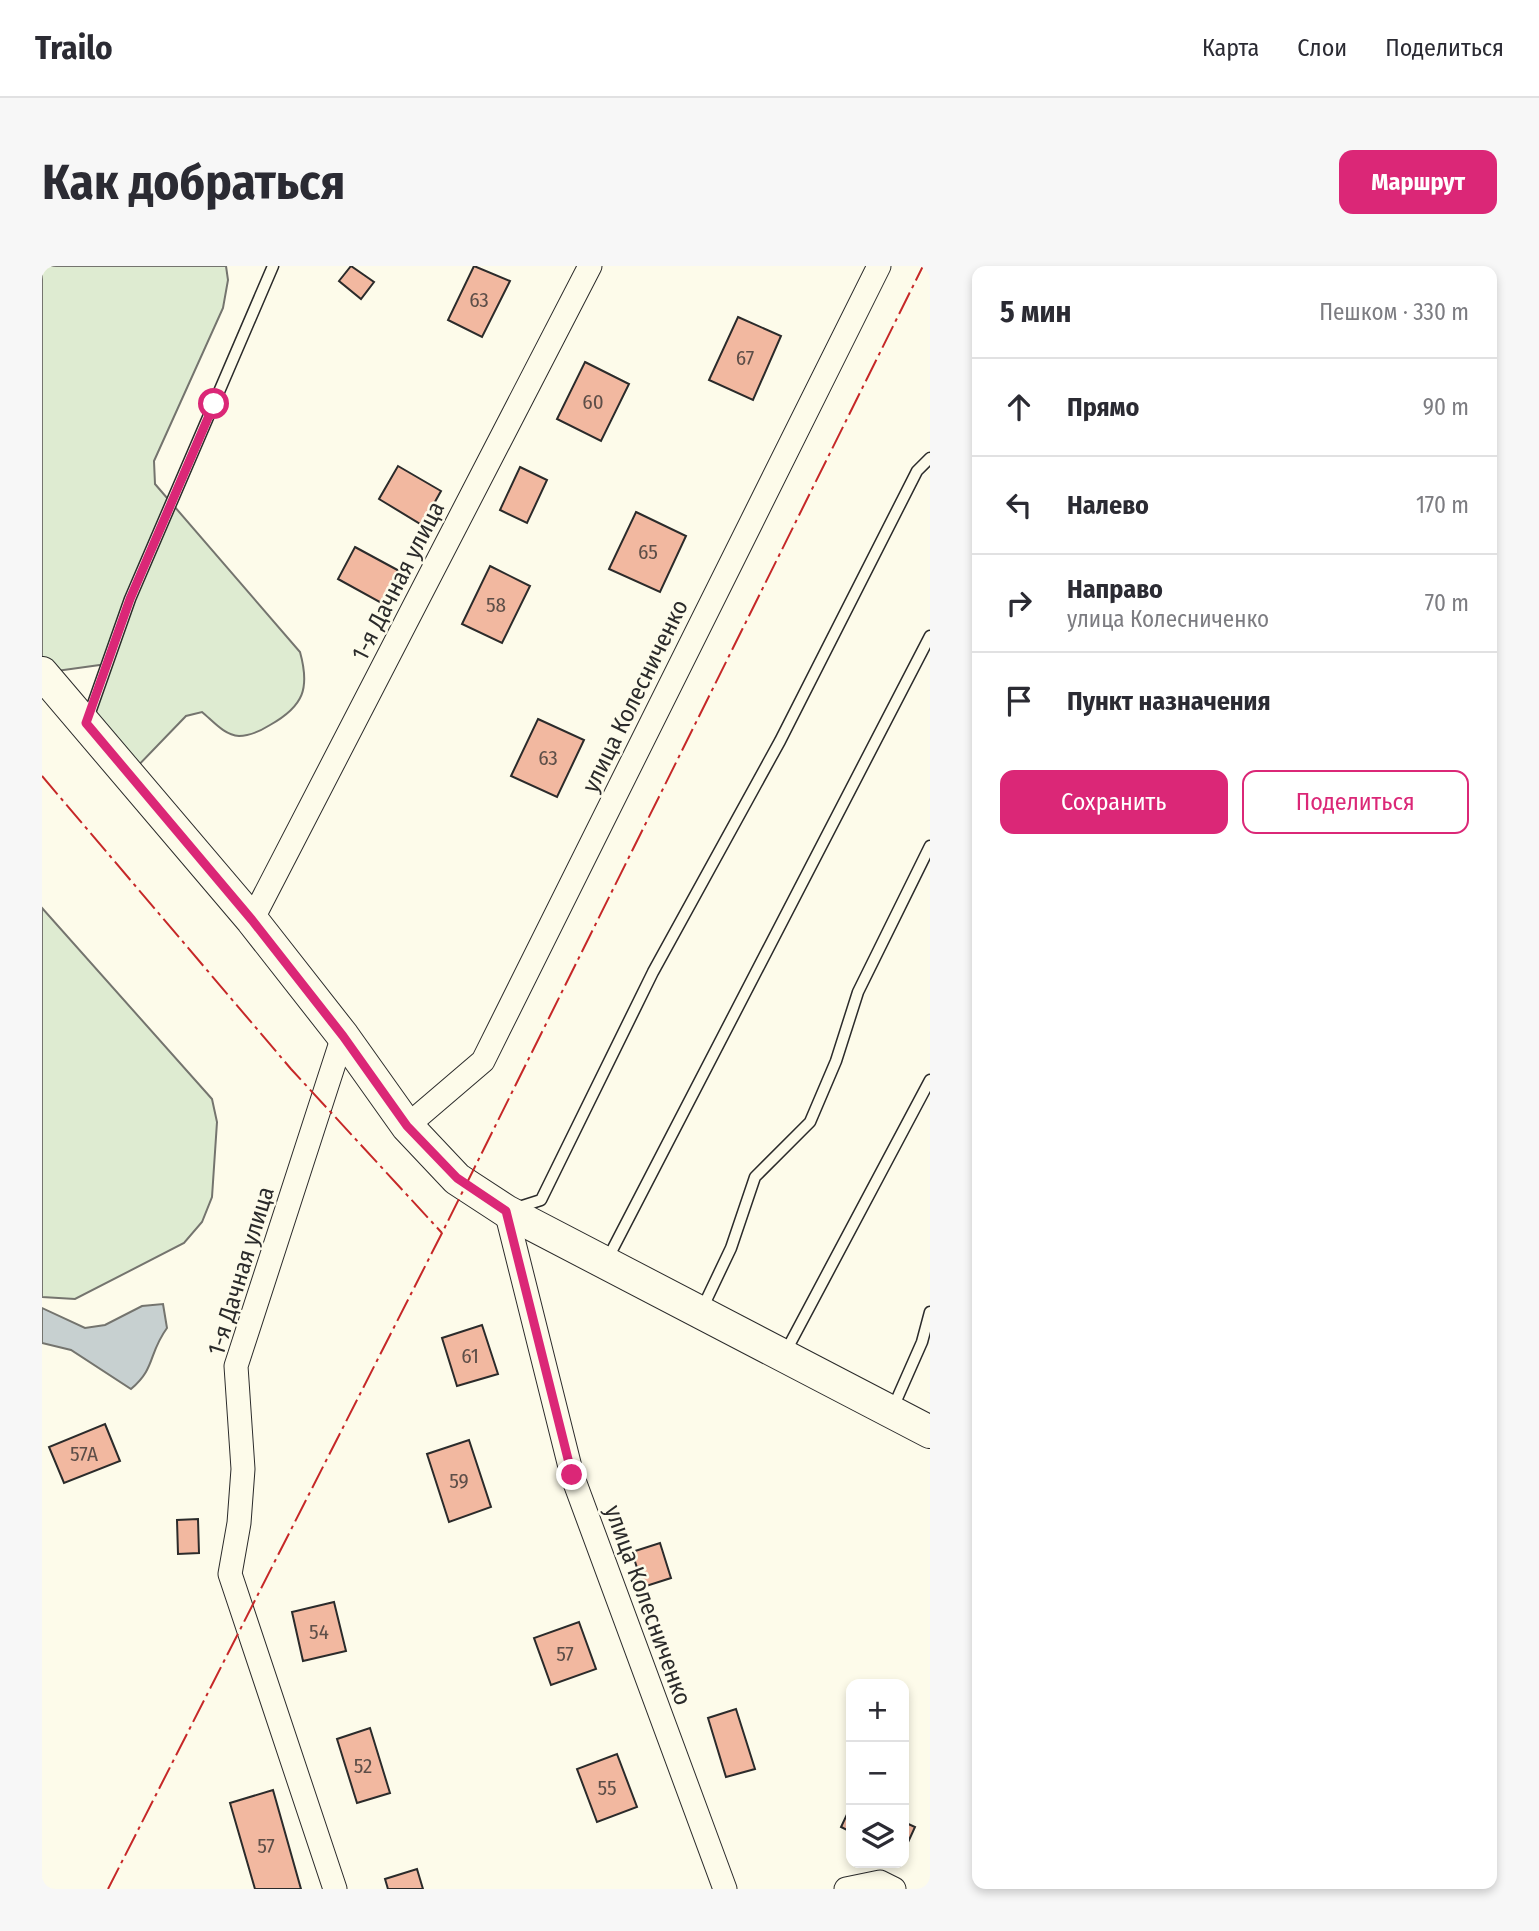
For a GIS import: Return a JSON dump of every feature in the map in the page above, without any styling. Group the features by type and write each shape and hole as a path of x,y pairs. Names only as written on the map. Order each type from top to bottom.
{"main road":[{"path":"42,673 252,920 343,1036 407,1126 457,1178 506,1211 930,1432"}],"street":[{"name":"1-я Дачная улица","path":"252,920 590,266"},
{"name":"улица Колесниченко","path":"407,1126 483,1061 879,266"},
{"name":"1-я Дачная улица","path":"335,1889 230,1574 240,1523 243,1469 236,1366 343,1036"},
{"name":"улица Колесниченко","path":"506,1211 572,1475 726,1889"},
{"path":"846,1889 880,1882 894,1889"}],"lane":[{"path":"86,723 130,599 274,266"},
{"path":"506,1211 541,1200 653,972 780,741 917,471 930,458"},
{"path":"605,1263 930,636"},
{"path":"700,1313 731,1248 755,1177 810,1122 835,1061 858,992 930,846"},
{"path":"783,1356 930,1080"},
{"path":"891,1412 922,1342 930,1312"}],"green space":[{"path":"42,266 226,266 228,280 223,308 154,461 155,484 300,652 303,665 302,695 281,718 259,731 239,736 224,730 202,712 186,716 130,774 86,723 107,664 42,673"},
{"path":"42,908 212,1099 217,1122 212,1197 202,1222 184,1243 75,1299 42,1297"}],"shaded area":[{"path":"163,1304 167,1328 144,1374 131,1389 71,1350 42,1343 42,1308 85,1328 105,1325 142,1306"}],"building":[{"path":"351,266 374,282 361,299 339,281"},
{"path":"474,266 510,281 482,337 448,320"},
{"path":"738,317 781,336 753,400 709,380"},
{"path":"585,362 629,384 601,441 557,419"},
{"path":"398,466 441,491 422,525 379,499"},
{"path":"520,467 547,480 527,523 500,510"},
{"path":"636,512 686,536 660,592 609,569"},
{"path":"355,547 403,573 385,605 338,579"},
{"path":"490,566 530,586 502,643 462,624"},
{"path":"538,719 584,740 557,797 511,776"},
{"path":"482,1325 498,1374 457,1386 442,1338"},
{"path":"105,1424 120,1461 64,1483 49,1447"},
{"path":"469,1440 491,1507 449,1522 427,1454"},
{"path":"198,1519 199,1553 178,1554 177,1520"},
{"path":"660,1543 671,1578 643,1587 632,1552"},
{"path":"334,1602 346,1651 303,1661 292,1612"},
{"path":"579,1622 596,1669 551,1685 534,1638"},
{"path":"736,1709 755,1769 726,1777 708,1718"},
{"path":"370,1728 390,1793 357,1803 337,1739"},
{"path":"617,1754 637,1807 597,1822 577,1769"},
{"path":"273,1790 301,1889 255,1889 230,1803"},
{"path":"846,1816 846,1830 841,1827"},
{"path":"909,1824 915,1827 909,1840"},
{"path":"417,1869 423,1889 388,1889 385,1879"}],"power":[{"path":"108,1889 442,1233 923,266"},
{"path":"42,776 291,1069 442,1233"}],"route":[{"path":"214,404 130,599 86,723 252,920 343,1036 407,1126 457,1178 506,1211 572,1475"}]}
